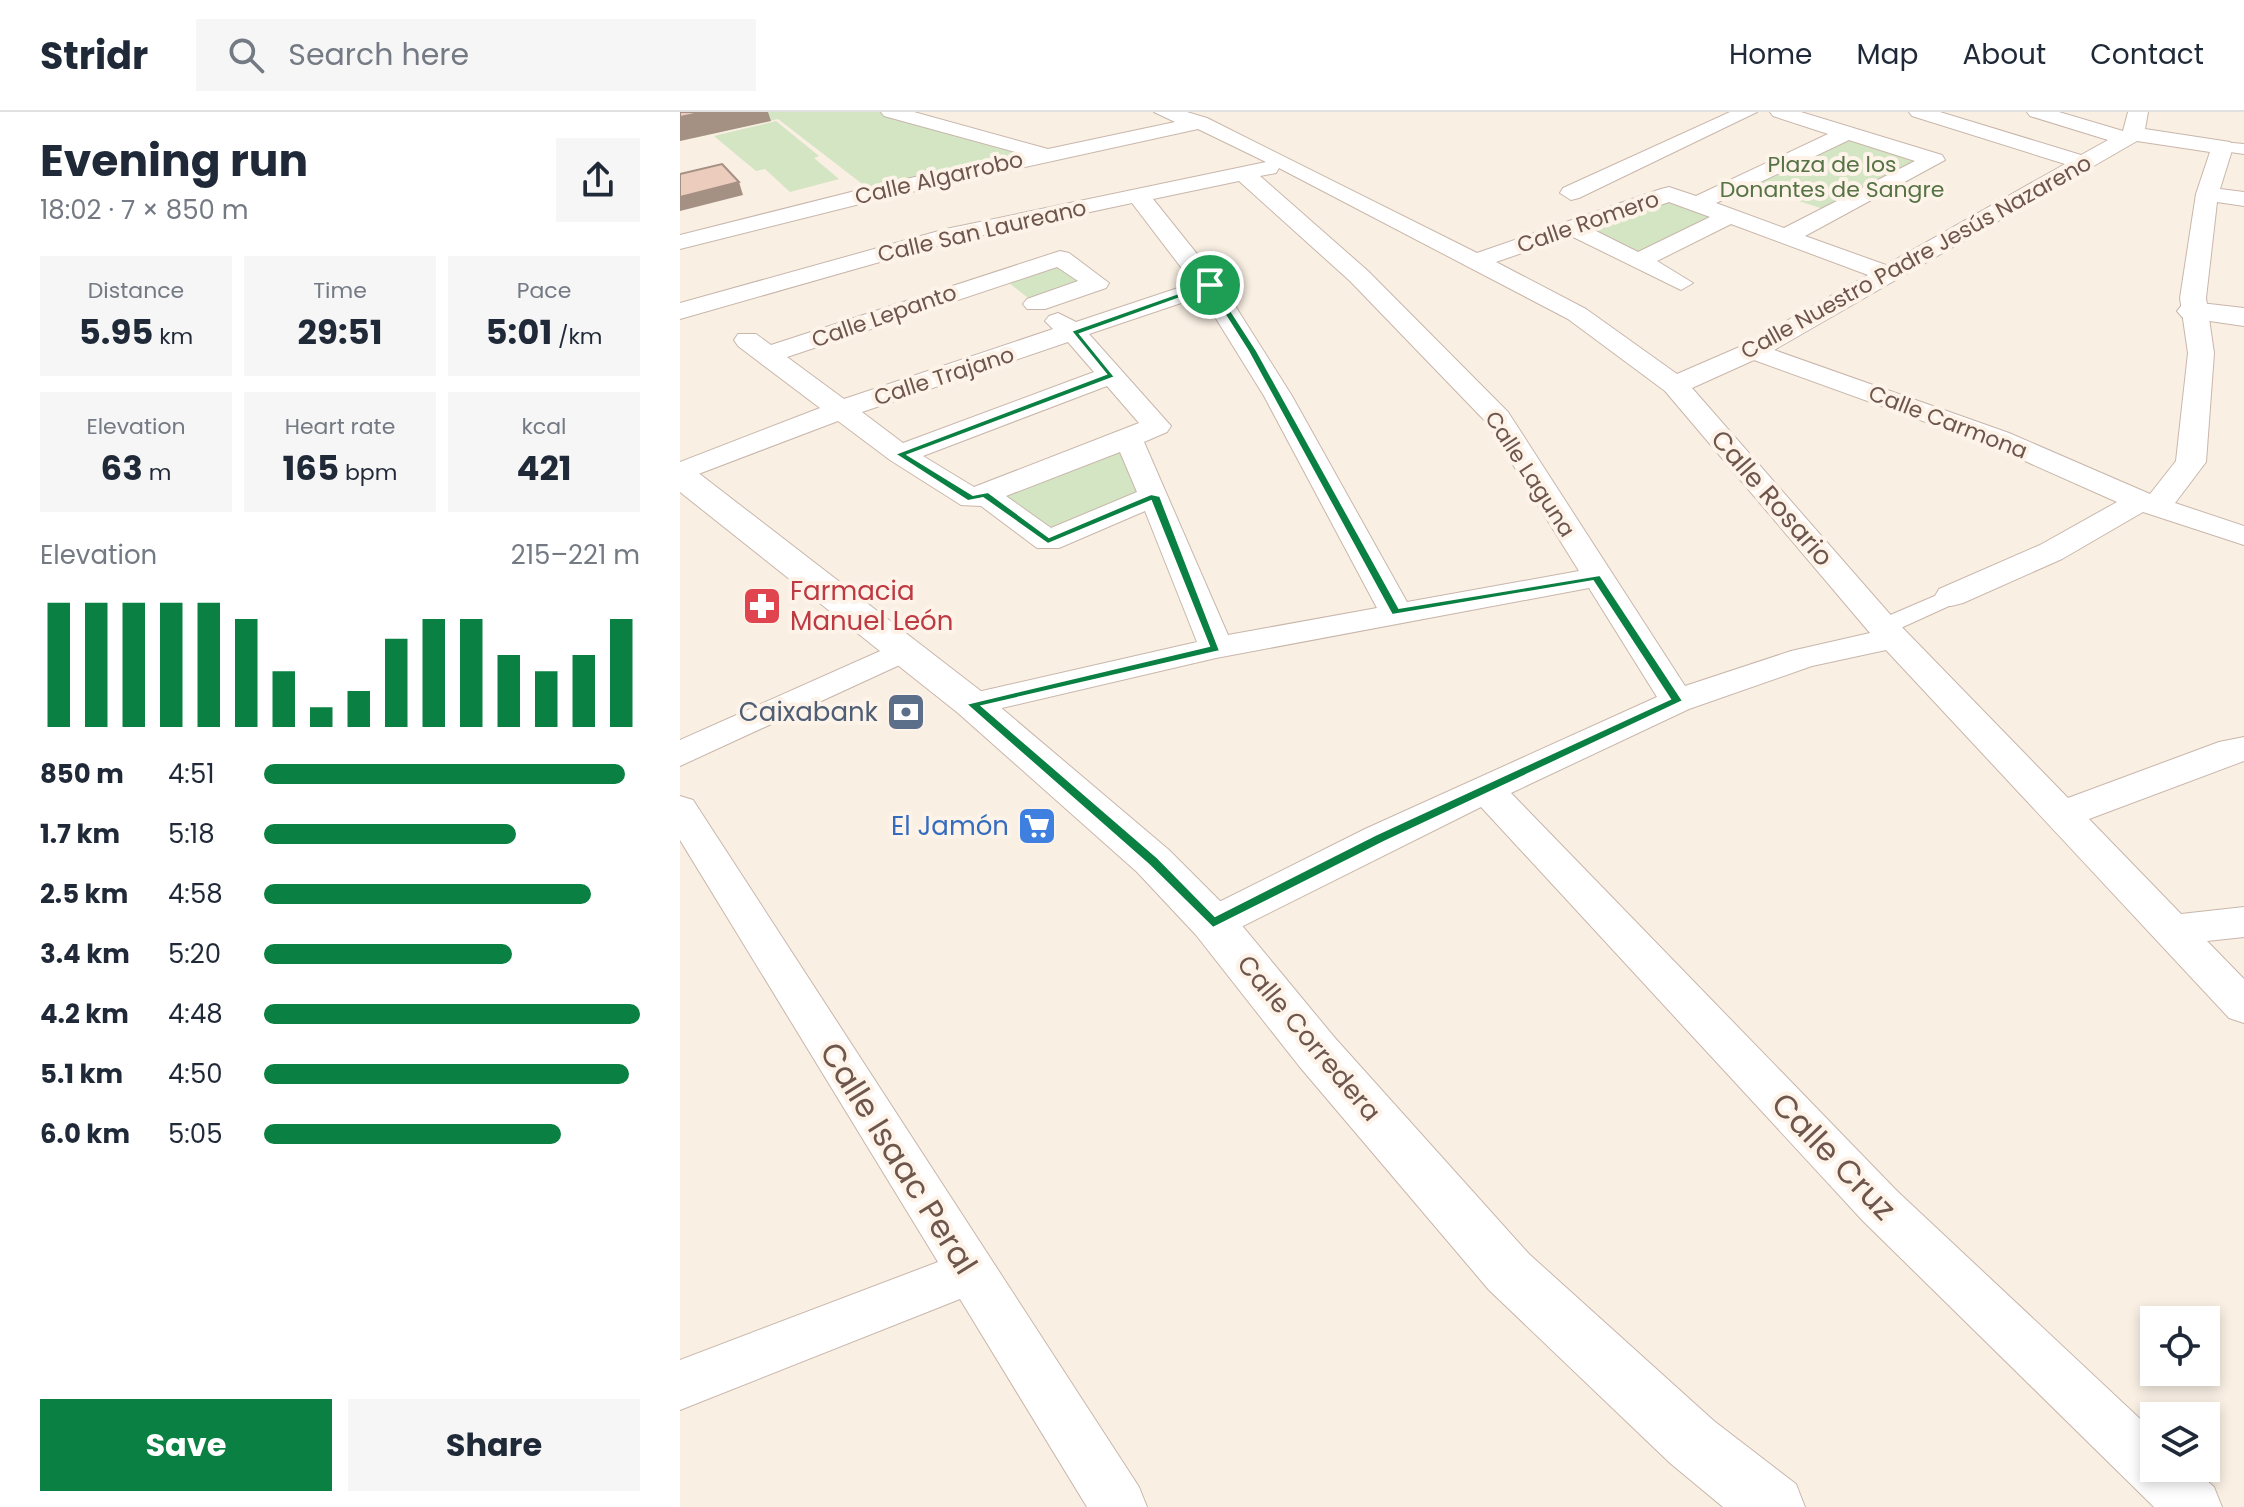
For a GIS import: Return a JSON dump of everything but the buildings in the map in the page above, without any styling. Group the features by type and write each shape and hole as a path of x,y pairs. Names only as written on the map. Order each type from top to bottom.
{"street":[{"path":"891,112 1045,154"},
{"name":"Calle Rosario","path":"1164,112 1200,122 1286,163 1577,314 1675,385 1888,632 2244,1006"},
{"path":"1615,211 1560,188 1747,112"},
{"path":"1780,112 1934,160 1787,236"},
{"path":"1213,923 1379,839 1677,701 1888,632 1951,596 2051,552 2148,504 2191,462 2201,353 2192,311 2207,194 2233,148 2037,112"},
{"path":"1878,142 1931,113 2083,163"},
{"name":"Calle Algarrobo","path":"680,242 1045,154 1200,122"},
{"name":"Calle Nuestro Padre Jesús Nazareno","path":"1675,385 1753,351 1891,275 2083,163 2133,128"},
{"path":"1699,203 1847,133"},
{"name":"Calle San Laureano","path":"680,311 946,236 1246,175 1286,163"},
{"name":"Calle Laguna","path":"1246,175 1359,276 1498,418 1677,701"},
{"name":"Calle Romero","path":"1477,261 1669,194 1891,275"},
{"path":"2207,194 2244,199"},
{"path":"1138,196 1210,285 1253,351 1396,612"},
{"path":"1638,261 1732,215"},
{"path":"843,409 900,454 972,499 1157,426 1074,333 924,219"},
{"path":"1571,227 1681,283"},
{"name":"Calle Lepanto","path":"843,409 757,347 982,263 1060,258 1097,283 1036,304"},
{"name":"Calle Trajano","path":"680,473 843,409 1210,285"},
{"path":"2192,311 2244,317"},
{"name":"Calle Carmona","path":"1753,351 1999,439 2148,504 2244,536"},
{"path":"900,454 1112,375"},
{"path":"1128,439 1216,648"},
{"name":"Calle Corredera","path":"680,473 972,704 1153,861 1213,923 1317,1052 1509,1272 1692,1442 1773,1507"},
{"path":"984,494 1048,541 1154,496"},
{"path":"972,704 1216,648 1596,577"},
{"path":"680,754 905,650"},
{"path":"2062,815 2232,750 2244,749"},
{"name":"Calle Cruz","path":"1488,791 1880,1206 2194,1507"},
{"name":"Calle Isaac Peral","path":"680,809 1119,1507"},
{"path":"2172,930 2244,922"},
{"path":"680,1385 970,1272"},
{"name":"Calle Corredera","path":"1692,1442 1729,1507"}],"green space":[{"path":"680,112 891,112 1045,154 874,193 778,119 680,141"},
{"path":"776,121 819,156 814,158 839,179 790,192 765,169 756,171 714,136"},
{"name":"Plaza de los Donantes de Sangre","path":"1847,133 1934,160 1833,212 1743,183"},
{"path":"1669,194 1732,215 1638,261 1571,227"},
{"path":"1060,258 1097,283 1036,304 1000,276"},
{"path":"1128,439 1154,496 1048,541 984,494"}],"place":[{"name":"Farmacia Manuel León","path":"762,606"},
{"name":"Caixabank","path":"906,712"},
{"name":"El Jamón","path":"1037,826"}],"route":[{"path":"1210,285 1253,351 1396,612 1596,577 1677,701 1379,839 1213,923 1153,861 972,704 1216,648 1154,496 1048,541 984,494 972,499 900,454 1112,375 1074,333 1210,285"}]}
